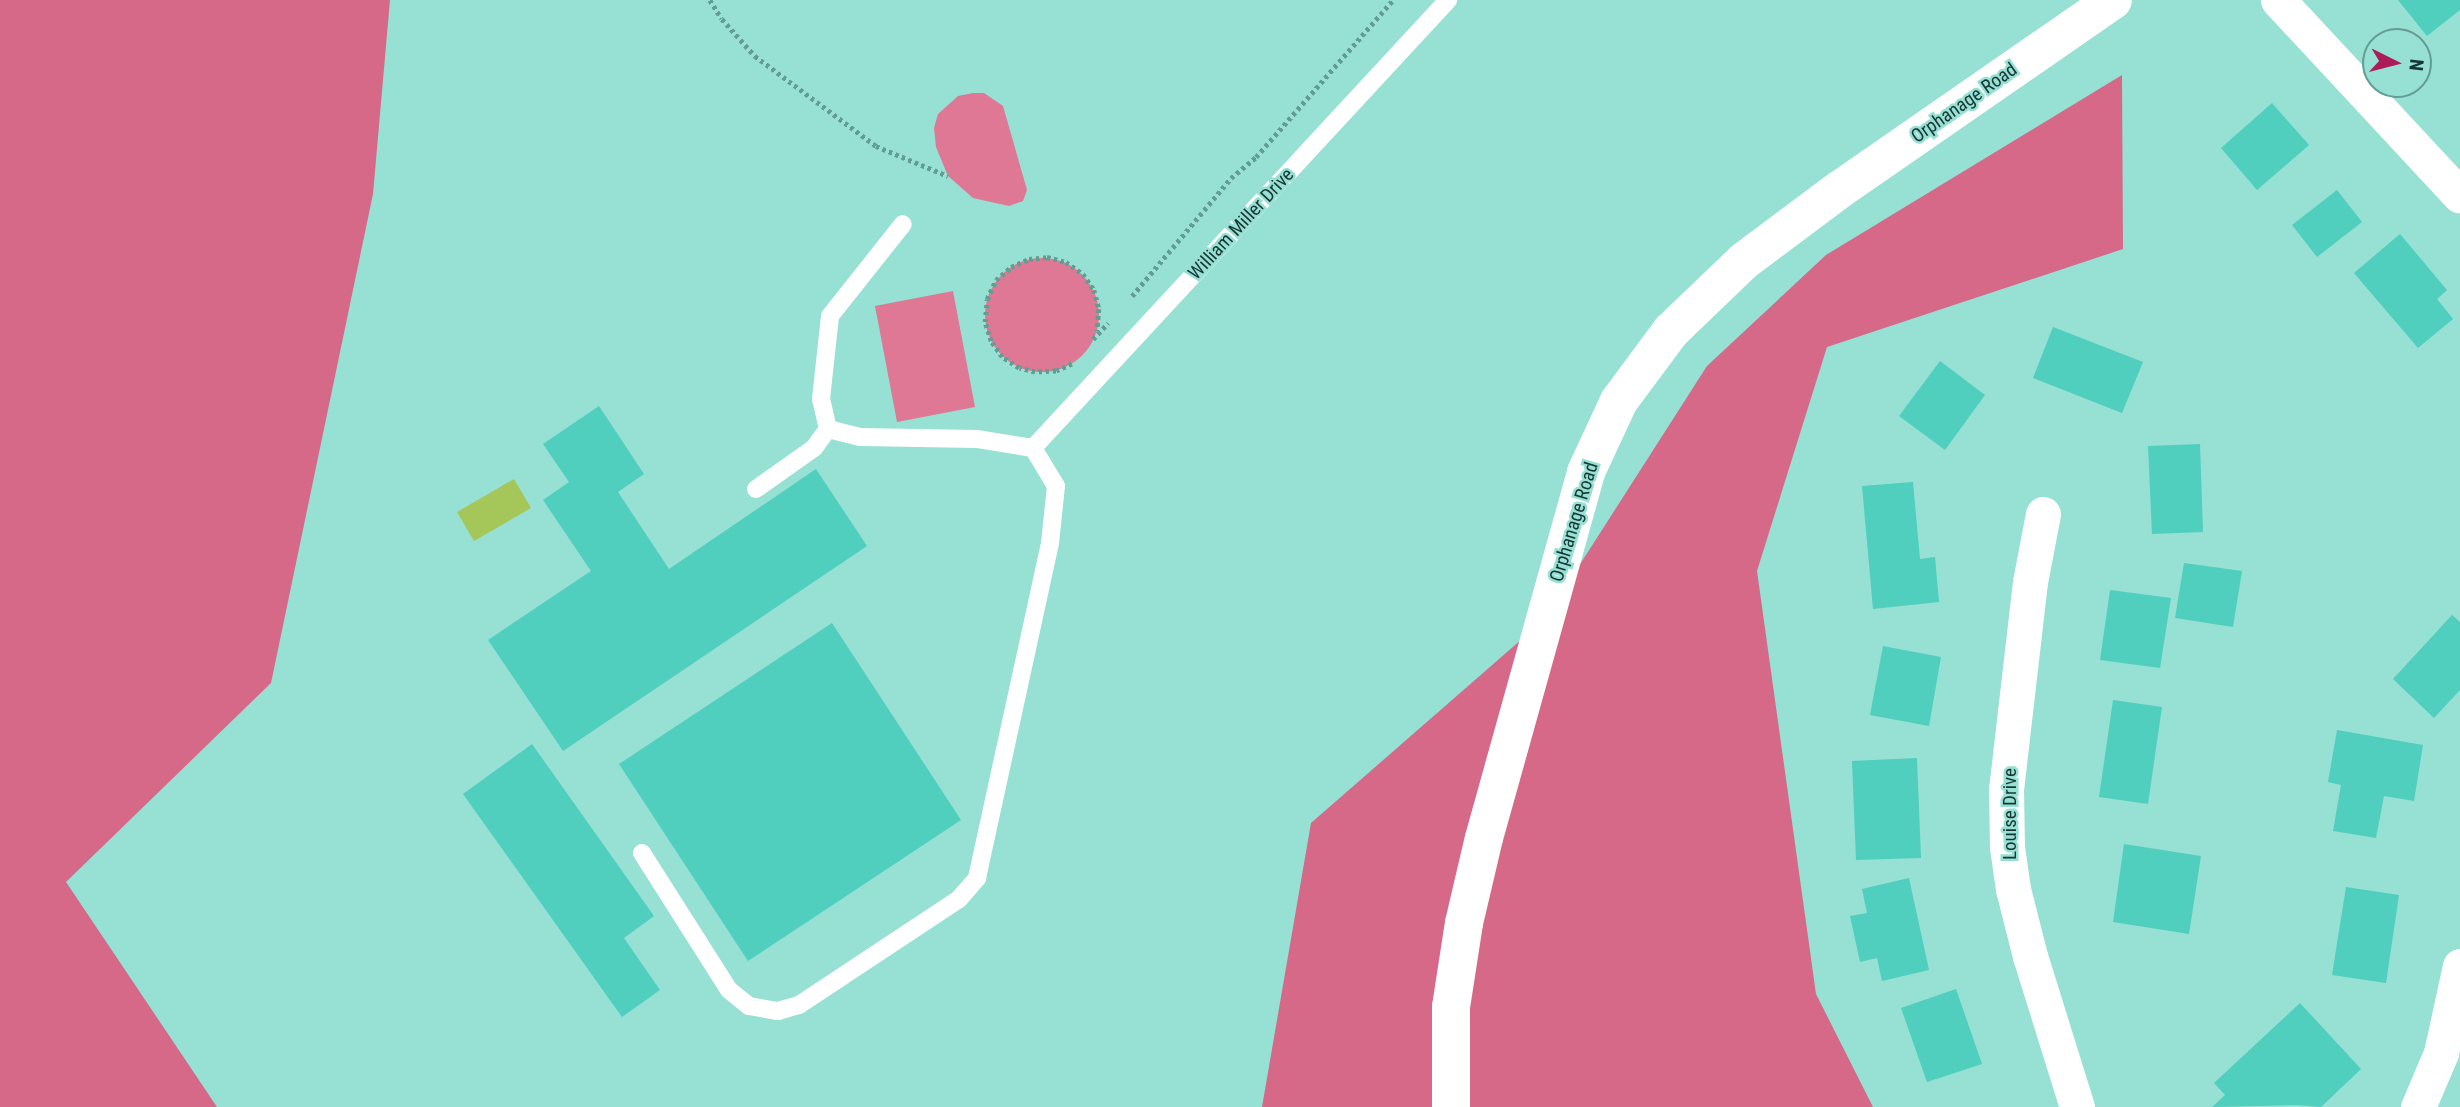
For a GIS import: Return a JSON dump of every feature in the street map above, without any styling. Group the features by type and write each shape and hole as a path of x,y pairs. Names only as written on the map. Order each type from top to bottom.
{"main road":[{"name":"Orphanage Road","path":"1451,1107 1451,1007 1464,923 1483,838 1586,472 1619,401 1671,331 1744,261 1851,182 2113,0"}],"street":[{"path":"2278,0 2460,196"},
{"name":"Louise Drive","path":"2043,514 2030,582 2006,789 2007,847 2013,889 2030,956 2077,1107"},
{"path":"2418,1107 2441,1053 2460,966"}],"lane":[{"name":"William Miller Drive","path":"1033,448 1448,0"},
{"path":"756,489 814,448 828,429 821,399 830,316 903,224"},
{"path":"642,853 729,990 749,1006 778,1011 799,1005 959,899 977,878 1050,543 1056,486 1033,448 977,439 859,437 828,429"}],"path":[{"path":"710,0 722,19 755,56 865,138 876,146 948,176"},
{"path":"1123,307 1231,178 1256,157 1394,0"},
{"path":"1081,356 1056,371 1035,372 1019,368 1002,357 991,341 985,322 987,299 996,281 1011,267 1029,259 1047,257 1066,262 1083,274 1094,290 1099,309 1097,331 1088,349"},
{"path":"1097,331 1114,317"}],"shaded area":[{"path":"0,0 390,0 373,194 271,683 66,882 217,1107 0,1107"},
{"path":"2122,75 2123,249 1827,347 1757,571 1816,994 1873,1107 1262,1107 1311,823 1545,619 1707,366 1826,255"},
{"path":"984,93 1003,106 1027,190 1023,201 1009,206 973,198 948,176 936,147 934,128 938,114 958,96"},
{"path":"1042,258 1064,262 1082,275 1095,293 1099,315 1095,337 1082,355 1064,368 1042,372 1020,368 1002,355 989,337 985,315 989,293 1002,275 1020,262"},
{"path":"953,291 975,407 897,422 875,306"},
{"path":"514,479 531,508 474,541 457,512"}],"building":[{"path":"2398,0 2460,0 2460,10 2432,32 2432,28 2421,28"},
{"path":"2272,103 2309,145 2257,190 2221,148"},
{"path":"2337,190 2362,222 2317,257 2292,225"},
{"path":"2400,234 2447,290 2437,299 2453,319 2418,348 2354,273"},
{"path":"2053,327 2143,362 2122,413 2033,378"},
{"path":"1940,361 1985,395 1945,450 1899,416"},
{"path":"599,406 644,474 618,492 669,569 816,469 867,546 563,751 488,640 591,571 543,500 569,482 543,444"},
{"path":"2200,444 2203,532 2152,534 2148,446"},
{"path":"1913,482 1920,559 1935,557 1939,602 1873,609 1862,486"},
{"path":"2184,563 2242,571 2233,627 2175,618"},
{"path":"2110,590 2171,598 2160,668 2100,660"},
{"path":"2452,615 2460,622 2460,690 2434,718 2393,679"},
{"path":"832,623 961,820 748,961 619,764"},
{"path":"1883,646 1941,657 1929,726 1870,715"},
{"path":"2113,700 2162,707 2148,804 2099,797"},
{"path":"2337,730 2423,745 2414,801 2384,796 2376,838 2333,831 2341,785 2328,782"},
{"path":"532,744 654,916 624,938 660,990 622,1017 463,794"},
{"path":"1917,758 1921,858 1856,860 1852,761"},
{"path":"2124,844 2201,856 2189,934 2113,922"},
{"path":"1909,878 1929,970 1882,981 1877,958 1860,962 1850,916 1867,913 1862,889"},
{"path":"2346,887 2399,895 2386,983 2332,975"},
{"path":"1956,989 1982,1064 1927,1082 1901,1008"},
{"path":"2300,1003 2361,1069 2321,1107 2212,1107 2225,1095 2214,1083"}]}
